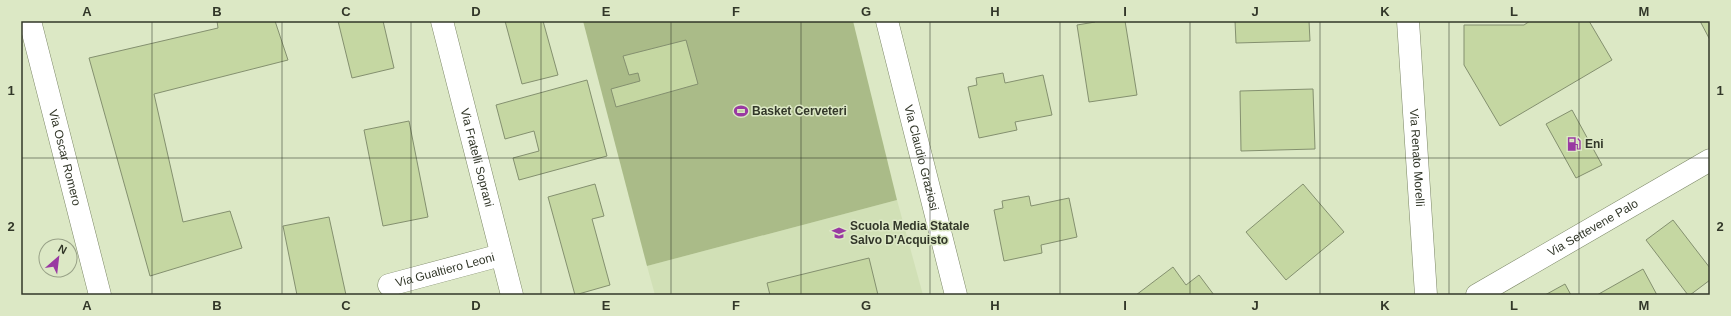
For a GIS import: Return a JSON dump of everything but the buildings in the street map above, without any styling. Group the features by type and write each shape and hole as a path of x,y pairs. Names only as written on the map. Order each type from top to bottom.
{"street":[{"name":"Via Oscar Romero","path":"30,21 100,295"},
{"name":"Via Fratelli Soprani","path":"442,21 512,295"},
{"name":"Via Claudio Graziosi","path":"887,21 956,295"},
{"name":"Via Renato Morelli","path":"1408,21 1426,295"},
{"name":"Via Settevene Palo","path":"1477,295 1710,160"},
{"name":"Via Gualtiero Leoni","path":"389,285 502,255"}],"shaded area":[{"name":"Basket Cerveteri","path":"583,21 853,21 897,200 647,266"},
{"name":"Scuola Media Statale Salvo D'Acquisto","path":"897,200 923,295 655,295 647,266"}],"place":[{"name":"Basket Cerveteri","path":"741,111"},
{"name":"Eni","path":"1574,144"},
{"name":"Scuola Media Statale Salvo D'Acquisto","path":"839,233"}]}
